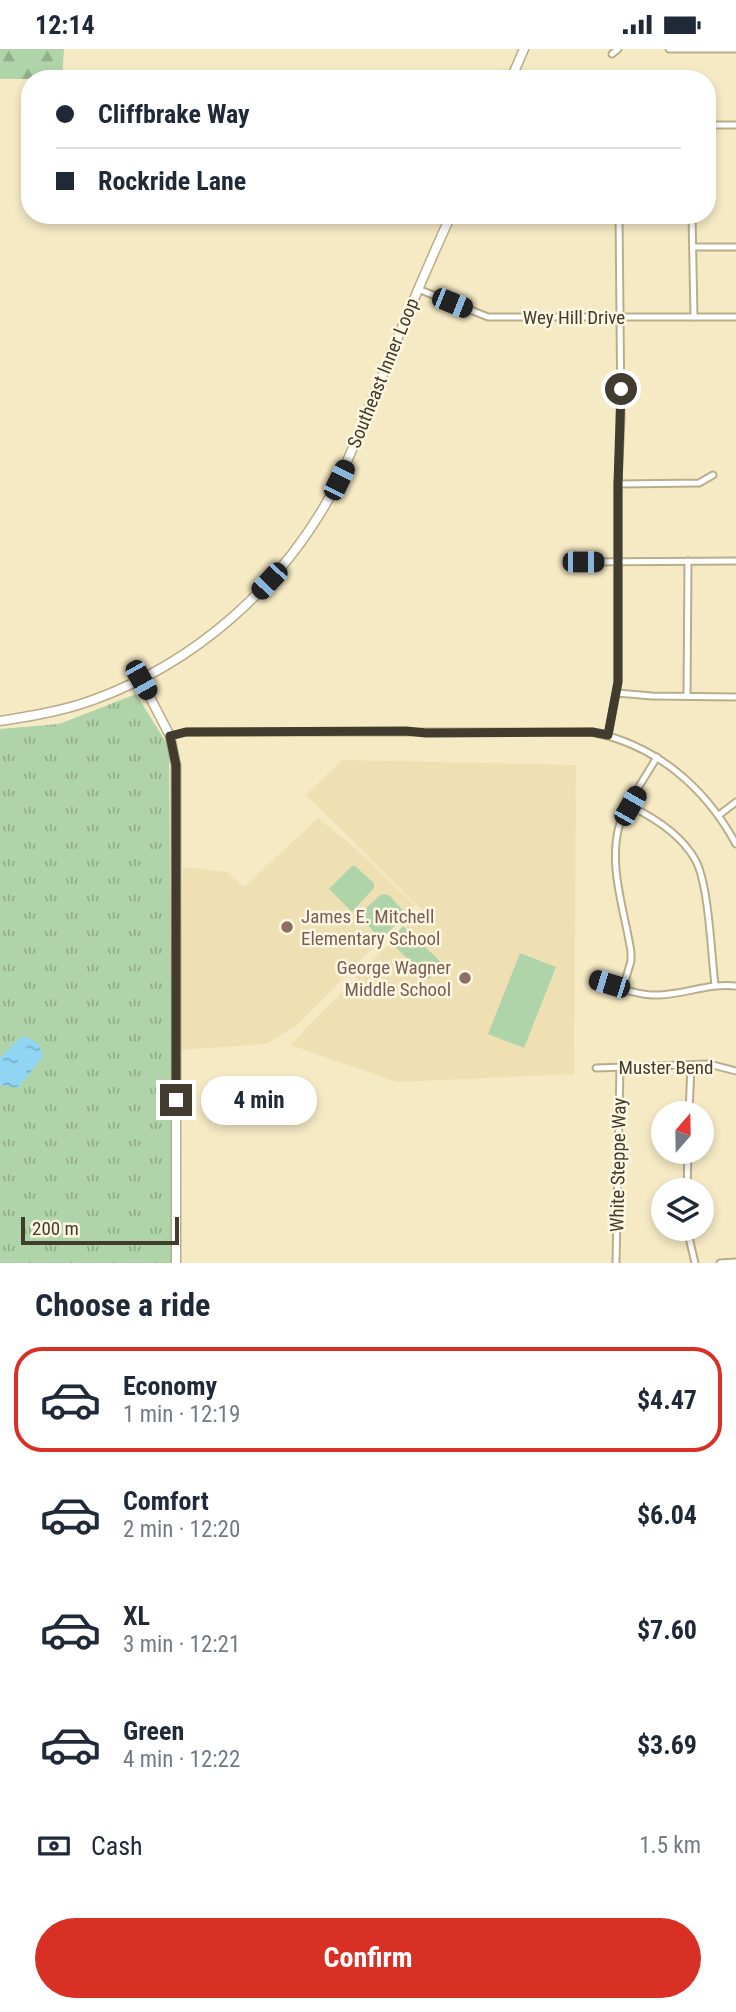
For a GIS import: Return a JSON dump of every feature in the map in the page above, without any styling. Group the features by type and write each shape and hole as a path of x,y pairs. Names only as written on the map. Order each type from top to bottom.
{"main road":[{"path":"515,70 524,49"},
{"name":"Southeast Inner Loop","path":"0,721 73,706 141,680 193,649 255,597 293,554 313,525 345,467 447,224"},
{"path":"141,680 170,736 176,765 176,1263"}],"street":[{"path":"669,49 736,49"},
{"path":"716,124 736,125"},
{"path":"608,735 617,693 621,419 619,224"},
{"path":"692,224 694,317"},
{"path":"693,247 736,247"},
{"name":"Wey Hill Drive","path":"418,289 488,317 735,317"},
{"path":"618,484 699,483 713,475"},
{"path":"687,696 688,561"},
{"path":"583,562 736,561"},
{"path":"617,693 736,697"},
{"path":"170,736 186,732 608,735 657,757 693,784 719,815 736,844"},
{"path":"623,988 631,952 617,867 617,843 621,822 657,757"},
{"path":"719,815 736,802"},
{"path":"630,806 663,825 683,842 696,862 704,885 715,985"},
{"path":"595,979 637,993 661,995 715,985 736,986"},
{"path":"690,1101 691,1065"},
{"name":"Muster Bend","path":"596,1068 718,1065 736,1071"},
{"name":"White Steppe Way","path":"616,1263 620,1067"},
{"path":"690,1241 695,1263"},
{"path":"720,1263 736,1262"}],"shaded area":[{"name":"George Wagner Middle School","path":"342,760 576,765 574,1074 397,1082 290,1045 422,910 306,795"},
{"name":"James E. Mitchell Elementary School","path":"318,818 354,847 415,905 295,1027 266,1044 178,1050 183,867 227,872 244,887"}],"green space":[{"path":"0,49 64,49 63,70 21,70 21,79 0,79"},
{"path":"136,694 169,747 173,1263 0,1263 0,729 59,724"},
{"path":"352,866 374,883 374,888 352,912 329,889"},
{"path":"384,894 390,896 406,914 381,940 359,915"},
{"path":"403,926 442,963 429,979 389,941"},
{"path":"520,953 556,967 524,1048 488,1034"}],"water":[{"path":"21,1037 36,1042 42,1057 18,1088 0,1085 0,1058"}],"place":[{"name":"James E. Mitchell Elementary School","path":"287,927"},
{"name":"George Wagner Middle School","path":"465,978"}],"route":[{"path":"176,1100 176,765 170,736 186,732 406,731 592,732 608,735 618,682 618,459 621,389"}]}
